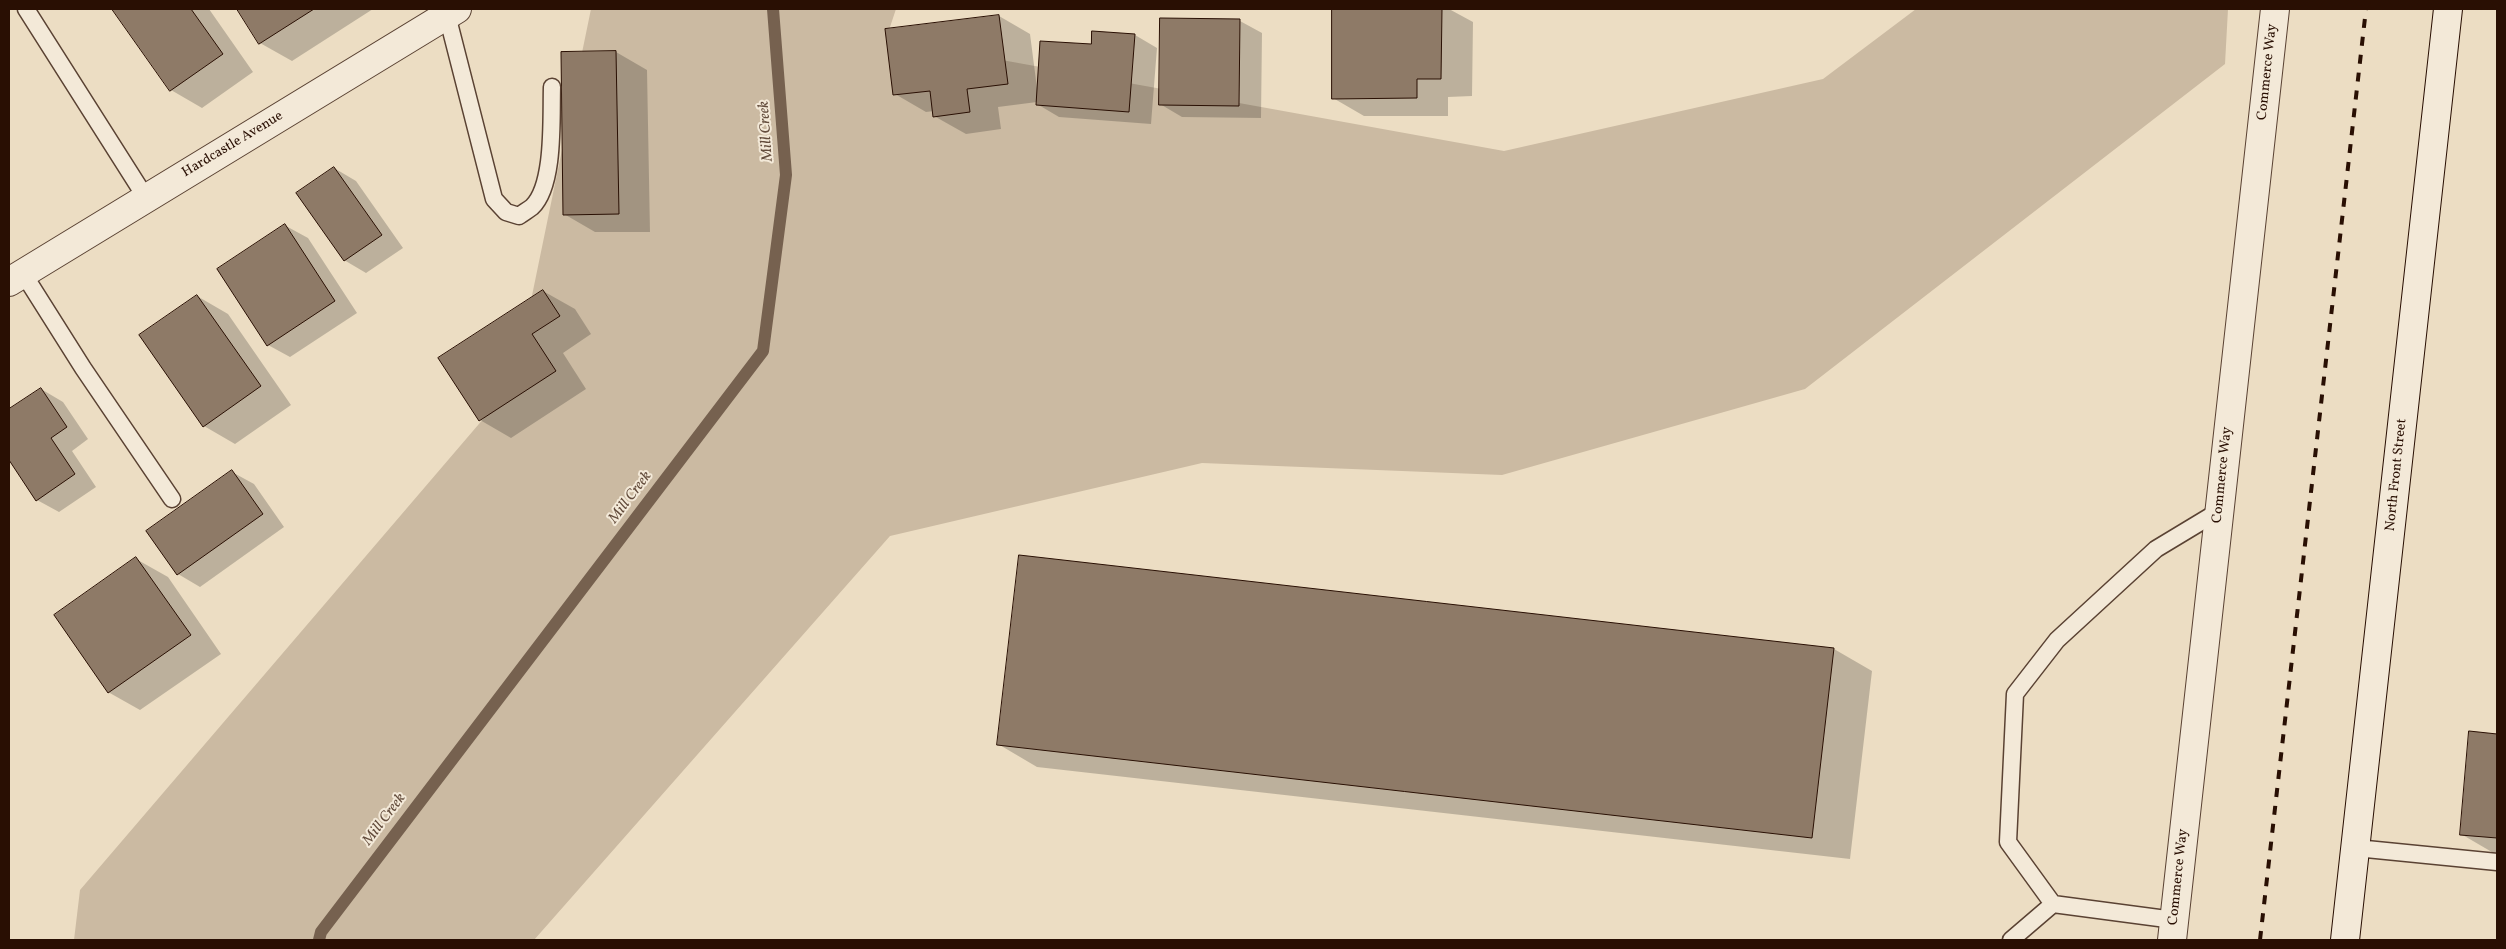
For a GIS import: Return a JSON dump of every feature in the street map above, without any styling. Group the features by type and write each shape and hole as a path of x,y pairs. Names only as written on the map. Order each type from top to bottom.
{"street":[{"name":"Commerce Way","path":"2173,930 2275,9"},
{"name":"North Front Street","path":"2345,940 2448,9"},
{"name":"Hardcastle Avenue","path":"16,277 448,11"}],"lane":[{"path":"26,9 146,198"},
{"path":"448,11 494,199 506,212 519,216 532,206 543,189 549,150 552,87"},
{"path":"16,277 88,376 172,499"},
{"path":"2173,930 2053,904 2008,842 2015,694 2057,640 2156,549 2219,511"},
{"path":"2356,848 2497,862"},
{"path":"2011,940 2053,904"}],"shaded area":[{"path":"591,9 896,9 886,39 1504,151 1823,79 1916,9 2228,9 2225,64 1805,389 1502,475 1202,463 890,536 534,940 74,940 80,890 514,383"}],"building":[{"path":"112,9 191,9 223,54 170,91"},
{"path":"237,9 314,9 259,44"},
{"path":"1332,9 1442,9 1441,79 1417,79 1417,98 1332,99"},
{"path":"999,15 1008,84 967,89 970,112 933,117 930,91 893,95 885,29"},
{"path":"1160,18 1240,19 1239,106 1159,105"},
{"path":"1092,31 1135,34 1129,112 1036,105 1040,41 1091,44"},
{"path":"616,51 619,214 563,215 561,52"},
{"path":"334,167 382,235 344,261 296,193"},
{"path":"285,224 335,301 267,346 217,269"},
{"path":"543,290 560,316 532,334 556,371 479,421 438,358"},
{"path":"197,295 261,386 203,427 139,335"},
{"path":"41,388 67,427 51,438 75,474 36,501 9,460 9,409"},
{"path":"232,470 263,514 177,575 146,531"},
{"path":"1019,555 1834,648 1812,838 997,745"},
{"path":"136,557 191,635 108,693 54,615"},
{"path":"2469,731 2497,734 2497,838 2460,835"}],"waterway":[{"name":"Mill Creek","path":"319,940 321,932 763,351 786,175 773,9"}],"railway":[{"path":"2260,940 2366,9"}]}
